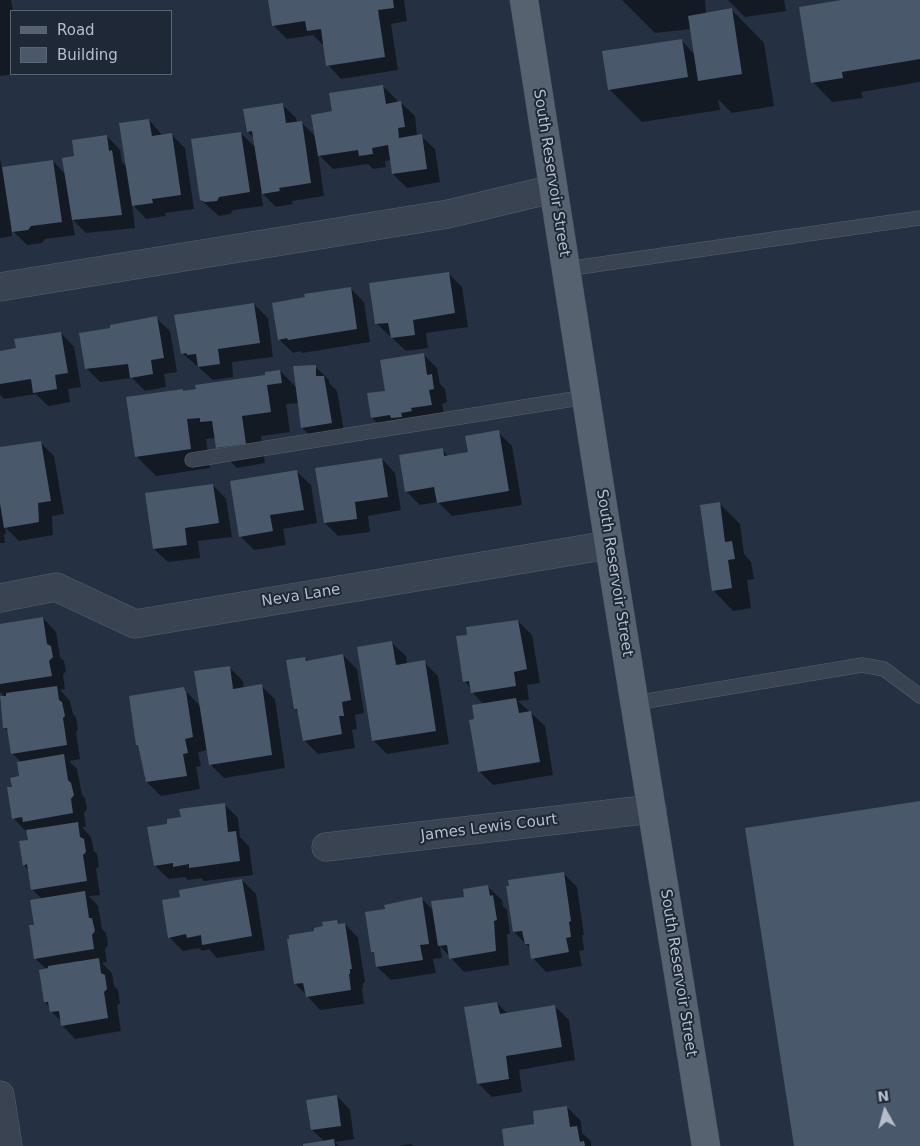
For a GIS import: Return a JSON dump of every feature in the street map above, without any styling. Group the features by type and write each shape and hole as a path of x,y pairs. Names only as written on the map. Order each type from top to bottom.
{"main road":[{"name":"South Reservoir Street","path":"524,0 609,545 706,1146"}],"street":[{"path":"0,287 448,214 554,189"},
{"name":"Neva Lane","path":"0,598 56,587 135,624 609,545"},
{"name":"James Lewis Court","path":"326,848 652,809"},
{"path":"0,1095 8,1146"}],"lane":[{"path":"566,269 920,218"},
{"path":"192,460 586,397"},
{"path":"635,703 862,665 884,669 920,696"}],"building":[{"path":"268,0 393,0 394,8 378,10 385,57 326,66 321,29 307,31 305,21 272,26"},
{"path":"841,0 920,0 920,59 842,72 843,78 811,83 799,7"},
{"path":"732,8 742,74 698,81 688,16"},
{"path":"682,39 688,77 608,90 602,51"},
{"path":"383,85 386,104 401,101 405,127 398,128 399,138 422,134 427,169 392,174 388,145 372,148 373,154 359,156 358,150 318,156 311,115 332,111 329,93"},
{"path":"283,103 286,123 302,121 311,183 279,188 280,191 262,194 252,131 247,132 243,109"},
{"path":"149,119 152,136 172,133 181,195 152,199 153,203 132,206 119,123"},
{"path":"241,132 250,192 219,197 217,201 205,202 200,200 191,139"},
{"path":"107,135 109,151 112,150 122,215 72,220 62,158 74,156 72,140"},
{"path":"53,160 62,222 31,226 28,230 12,232 2,167"},
{"path":"449,272 455,313 413,320 415,335 391,338 388,323 375,324 369,283"},
{"path":"351,287 357,329 278,340 272,303 305,297 304,294"},
{"path":"254,303 260,343 218,349 220,364 198,367 196,354 181,354 174,315"},
{"path":"157,316 164,358 151,360 153,374 130,378 128,364 85,369 79,333 110,328 110,325"},
{"path":"61,332 68,373 55,375 57,389 33,393 31,379 0,384 0,351 16,348 14,339"},
{"path":"424,353 427,375 432,374 434,389 429,390 432,405 411,408 412,411 401,413 402,417 391,418 390,415 371,418 367,393 385,391 380,360"},
{"path":"316,365 316,376 324,376 332,423 301,428 293,366"},
{"path":"280,370 282,383 267,385 271,412 242,416 246,444 216,448 212,421 200,422 200,418 187,419 191,449 135,457 126,397 196,389 195,385 265,375 265,372"},
{"path":"499,430 509,491 437,503 434,487 405,492 399,455 443,448 444,456 468,452 465,436"},
{"path":"41,441 51,501 38,503 39,522 4,528 0,503 0,447"},
{"path":"382,458 388,497 355,502 357,519 324,523 315,468"},
{"path":"297,470 304,510 270,515 273,531 239,537 230,481"},
{"path":"213,484 219,523 185,528 187,545 153,549 145,493"},
{"path":"720,502 725,542 732,541 735,559 728,560 732,588 712,591 700,505"},
{"path":"43,617 47,644 51,646 53,657 49,661 52,676 0,684 0,624"},
{"path":"518,620 527,669 514,672 516,686 471,693 469,681 463,682 456,636 467,635 466,627"},
{"path":"392,641 396,665 425,660 436,731 372,741 357,647"},
{"path":"343,654 351,700 342,702 344,716 339,716 342,734 303,741 297,709 294,709 286,660 305,657 306,661"},
{"path":"230,666 233,689 262,684 272,755 209,765 194,671"},
{"path":"57,686 59,700 62,702 65,716 63,718 67,745 11,754 7,728 3,728 0,696 6,696 6,693"},
{"path":"184,687 193,737 185,739 188,753 183,754 187,776 146,782 138,745 136,745 129,696"},
{"path":"516,698 519,713 531,711 540,762 478,772 469,720 474,719 472,705"},
{"path":"64,754 68,780 71,783 74,795 71,799 73,813 23,822 22,817 12,819 7,787 12,787 10,778 19,776 17,762"},
{"path":"920,801 920,1146 794,1146 745,828"},
{"path":"225,803 228,832 236,831 240,861 189,868 189,864 173,867 173,863 154,866 147,827 167,824 167,819 181,817 179,809"},
{"path":"78,822 80,837 84,839 86,852 83,855 87,881 31,890 27,864 23,866 19,841 28,840 26,830"},
{"path":"564,872 571,921 569,922 571,937 566,938 569,952 531,959 529,944 525,944 522,931 513,932 506,886 509,886 508,880"},
{"path":"242,879 252,936 202,945 201,935 187,938 186,934 168,938 162,900 180,897 179,890"},
{"path":"488,885 490,896 493,895 497,920 494,921 496,951 449,959 447,945 438,946 431,901 464,897 463,889"},
{"path":"85,891 89,918 92,918 95,931 92,935 94,949 34,959 29,925 34,925 30,900"},
{"path":"422,897 429,944 420,945 423,960 376,967 374,952 371,952 365,912 385,909 384,905"},
{"path":"337,920 338,924 345,923 352,969 350,969 349,974 351,990 306,997 303,983 294,984 287,939 289,939 289,935 314,931 314,928 323,926 322,922"},
{"path":"99,958 101,973 105,975 107,989 104,992 108,1018 61,1026 59,1011 50,1012 48,1002 44,1002 39,970 48,968 48,966"},
{"path":"497,1002 500,1014 555,1005 562,1047 506,1056 509,1079 477,1084 464,1007"},
{"path":"337,1095 341,1126 311,1130 306,1100"},
{"path":"567,1106 570,1127 577,1126 580,1142 584,1141 585,1146 504,1146 502,1129 534,1124 533,1111"},
{"path":"334,1139 335,1146 303,1146 303,1144"}]}
